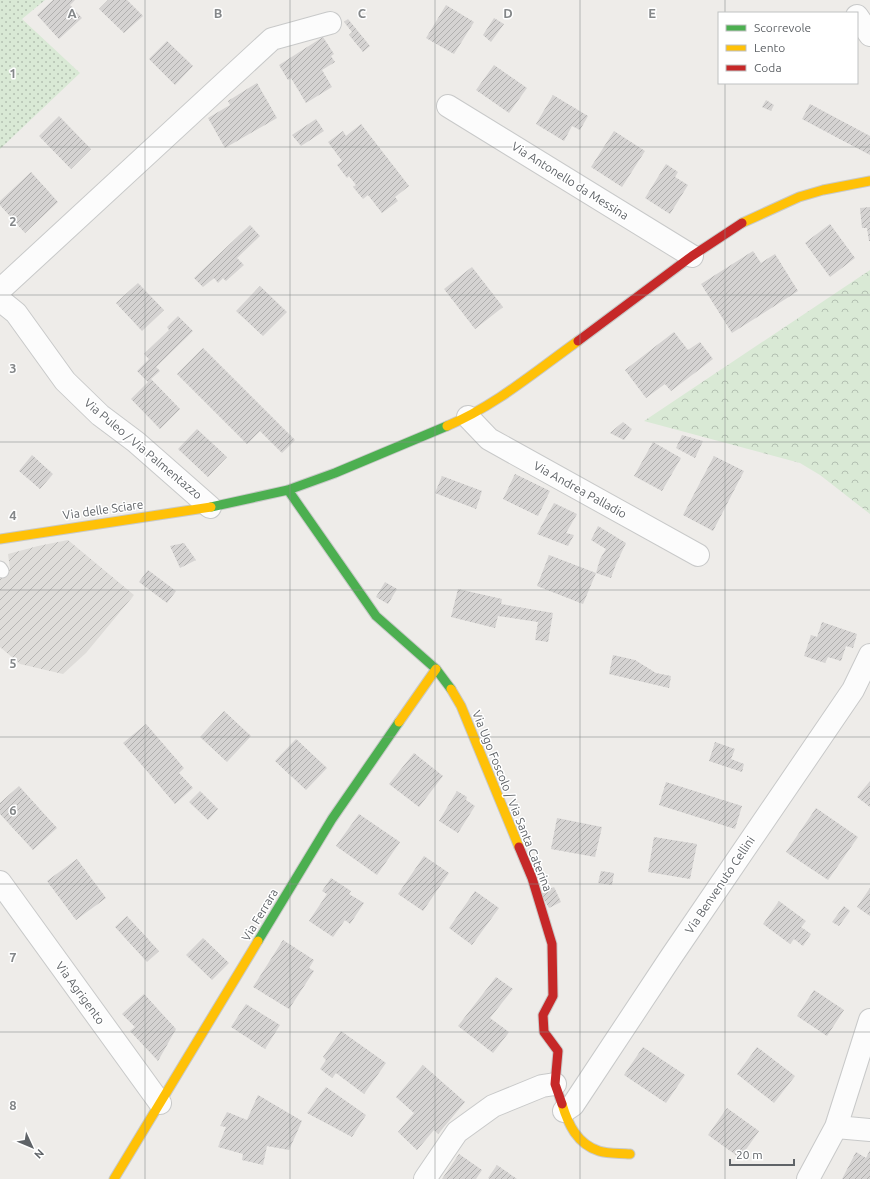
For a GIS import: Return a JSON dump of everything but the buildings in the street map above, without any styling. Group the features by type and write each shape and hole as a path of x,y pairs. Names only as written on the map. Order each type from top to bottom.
{"street":[{"path":"846,0 854,12"},
{"path":"858,17 870,35"},
{"path":"0,290 272,39 330,23"},
{"name":"Via Antonello da Messina","path":"448,106 692,256"},
{"name":"Via delle Sciare","path":"0,539 210,507 288,490 335,473 468,417 526,379 692,256 743,222 799,197 823,190 870,181"},
{"name":"Via Puleo / Via Palmentazzo","path":"0,300 16,313 65,381 100,415 136,442 210,507"},
{"name":"Via Andrea Palladio","path":"468,417 489,439 698,555"},
{"name":"Via Ugo Foscolo / Via Santa Caterina","path":"288,490 376,616 436,670 448,684 461,706 532,878 552,944 553,996 543,1015 544,1032 558,1051 555,1084 567,1121 582,1143 599,1151 630,1154"},
{"name":"Via Benvenuto Cellini","path":"564,1111 573,1105 671,957 853,690 870,655"},
{"name":"Via Ferrara","path":"114,1179 332,819 436,670"},
{"name":"Via Agrigento","path":"0,882 160,1103"},
{"path":"808,1179 836,1127 870,1020"},
{"path":"425,1179 457,1132 493,1106 542,1086 555,1084"},
{"path":"836,1127 870,1130"}],"shaded area":[{"path":"68,540 134,595 86,653 63,674 20,664 0,647 0,572 10,569 8,554"}],"green space":[{"path":"0,0 45,0 22,19 80,73 0,149"},
{"path":"870,270 870,514 820,475 800,463 644,421"}],"traffic: fast":[{"path":"211,507 288,490 335,473 447,426"},
{"path":"288,490 376,616 436,669 451,689"},
{"path":"258,941 332,819 399,722"}],"traffic: slow":[{"path":"742,223 799,197 823,190 870,181"},
{"path":"447,426 465,418 498,398 531,376 578,341"},
{"path":"0,539 211,507"},
{"path":"399,722 436,669"},
{"path":"451,689 461,706 519,847"},
{"path":"114,1179 258,941"},
{"path":"562,1104 567,1119 574,1132 585,1144 591,1148 603,1152 630,1154"}],"traffic: jam":[{"path":"578,341 692,256 742,223"},
{"path":"519,847 532,878 552,944 553,996 543,1015 544,1032 558,1051 555,1084 562,1104"}]}
